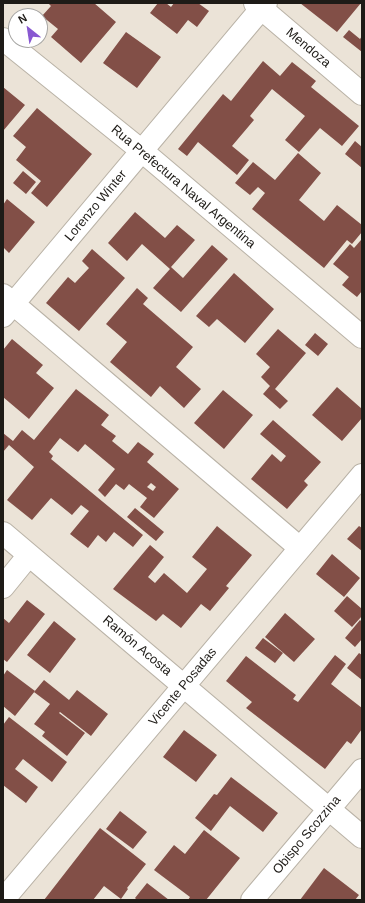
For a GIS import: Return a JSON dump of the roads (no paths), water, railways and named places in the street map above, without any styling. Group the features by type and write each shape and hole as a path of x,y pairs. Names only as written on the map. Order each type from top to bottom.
{"street":[{"name":"Mendoza","path":"261,5 362,94"},
{"name":"Lorenzo Winter","path":"6,305 142,151 261,5"},
{"name":"Rua Prefectura Naval Argentina","path":"3,39 142,151 362,337"},
{"path":"6,305 300,548"},
{"name":"Vicente Posadas","path":"3,900 362,474"},
{"name":"Ramón Acosta","path":"3,533 362,837"},
{"path":"3,587 29,556"},
{"name":"Obispo Scozzina","path":"252,900 362,770"}]}
